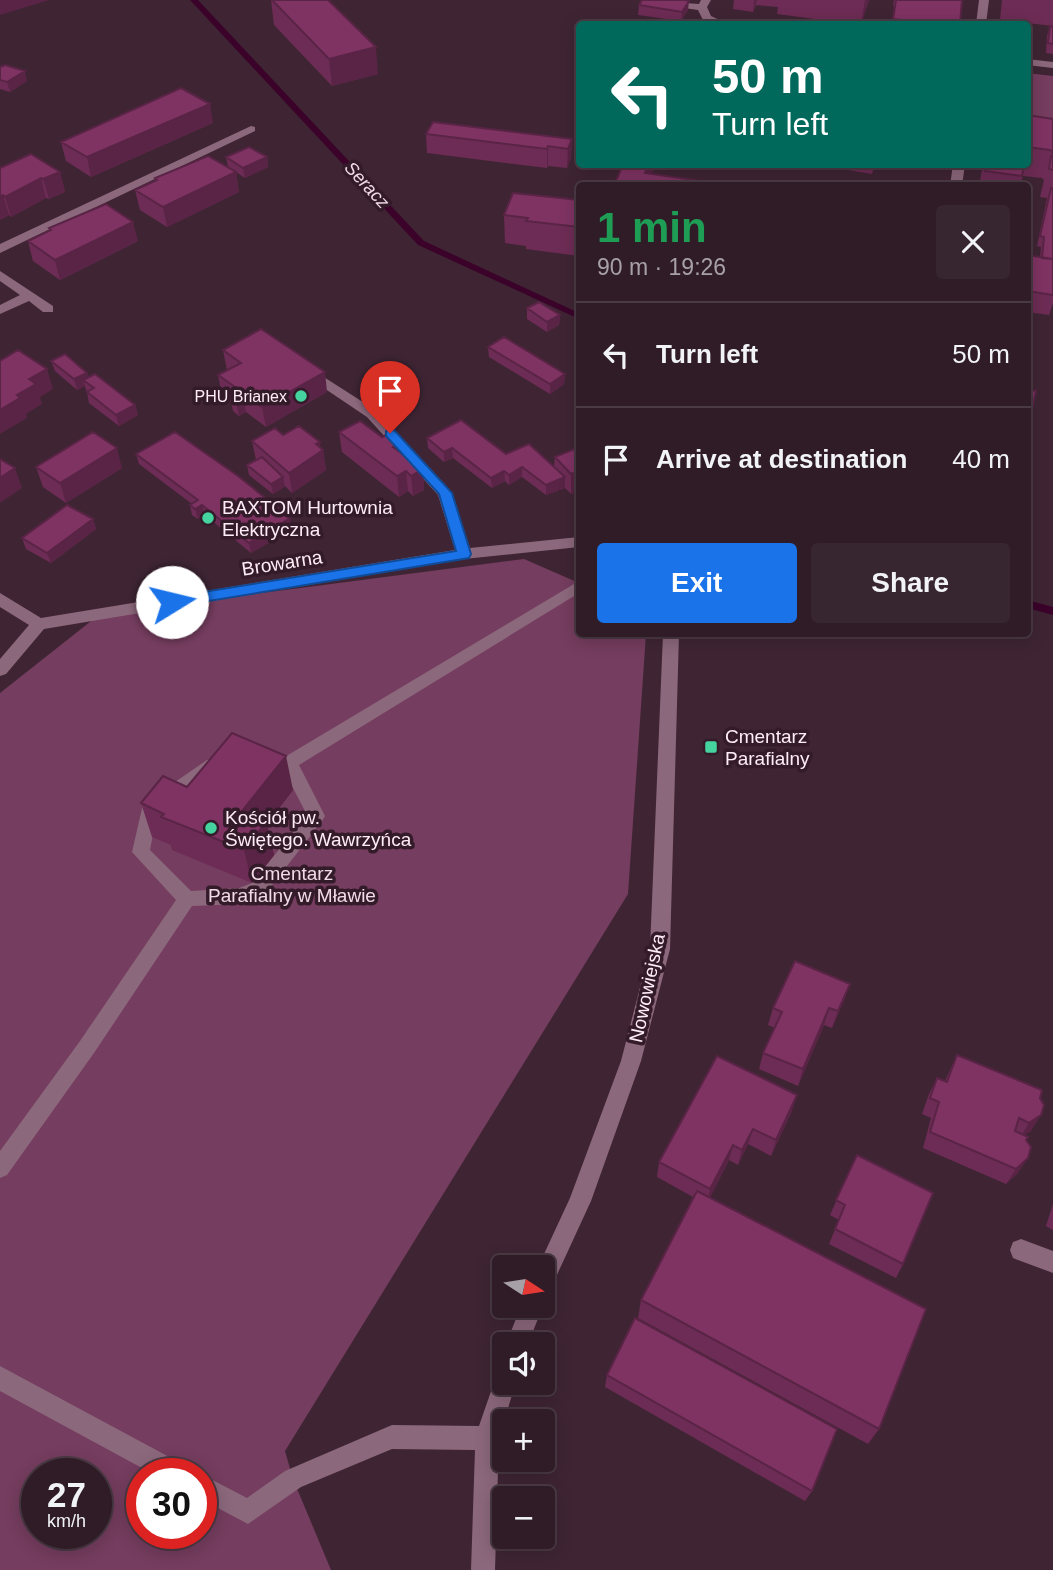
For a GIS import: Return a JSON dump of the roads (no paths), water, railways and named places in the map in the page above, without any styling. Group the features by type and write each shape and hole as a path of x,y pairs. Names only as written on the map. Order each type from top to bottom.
{"street":[{"path":"649,0 704,3 707,18 715,21"},
{"path":"981,21 984,0"},
{"path":"1031,62 1053,65"},
{"path":"0,249 251,129"},
{"path":"0,275 48,309"},
{"path":"0,310 29,296"},
{"path":"292,361 372,414 445,493 464,554"},
{"name":"Browarna","path":"39,624 464,554 576,542"},
{"path":"233,761 220,760 149,808 141,852 187,899 241,896 259,888 316,816 282,763 576,588"},
{"path":"0,598 39,624 0,670"},
{"name":"Nowowiejska","path":"555,1255 580,1201 631,1061 660,948 671,637"},
{"path":"0,1168 87,1047 187,899"},
{"path":"1021,1250 1053,1262"},
{"path":"0,1378 148,1458"},
{"path":"483,1570 487,1438 501,1395"},
{"path":"217,1495 248,1511 293,1479 392,1437 487,1438"}],"waterway":[{"name":"Seracz","path":"194,0 421,243 576,315"},
{"name":"Seracz","path":"1031,605 1053,611"}],"place":[{"name":"PHU Brianex","path":"301,396"},
{"name":"BAXTOM Hurtownia Elektryczna","path":"208,518"},
{"name":"Cmentarz Parafialny","path":"711,747"},
{"name":"Kościół pw. Świętego. Wawrzyńca","path":"211,828"}],"park label":[{"name":"Cmentarz Parafialny w Mławie","path":"292,884"}]}
